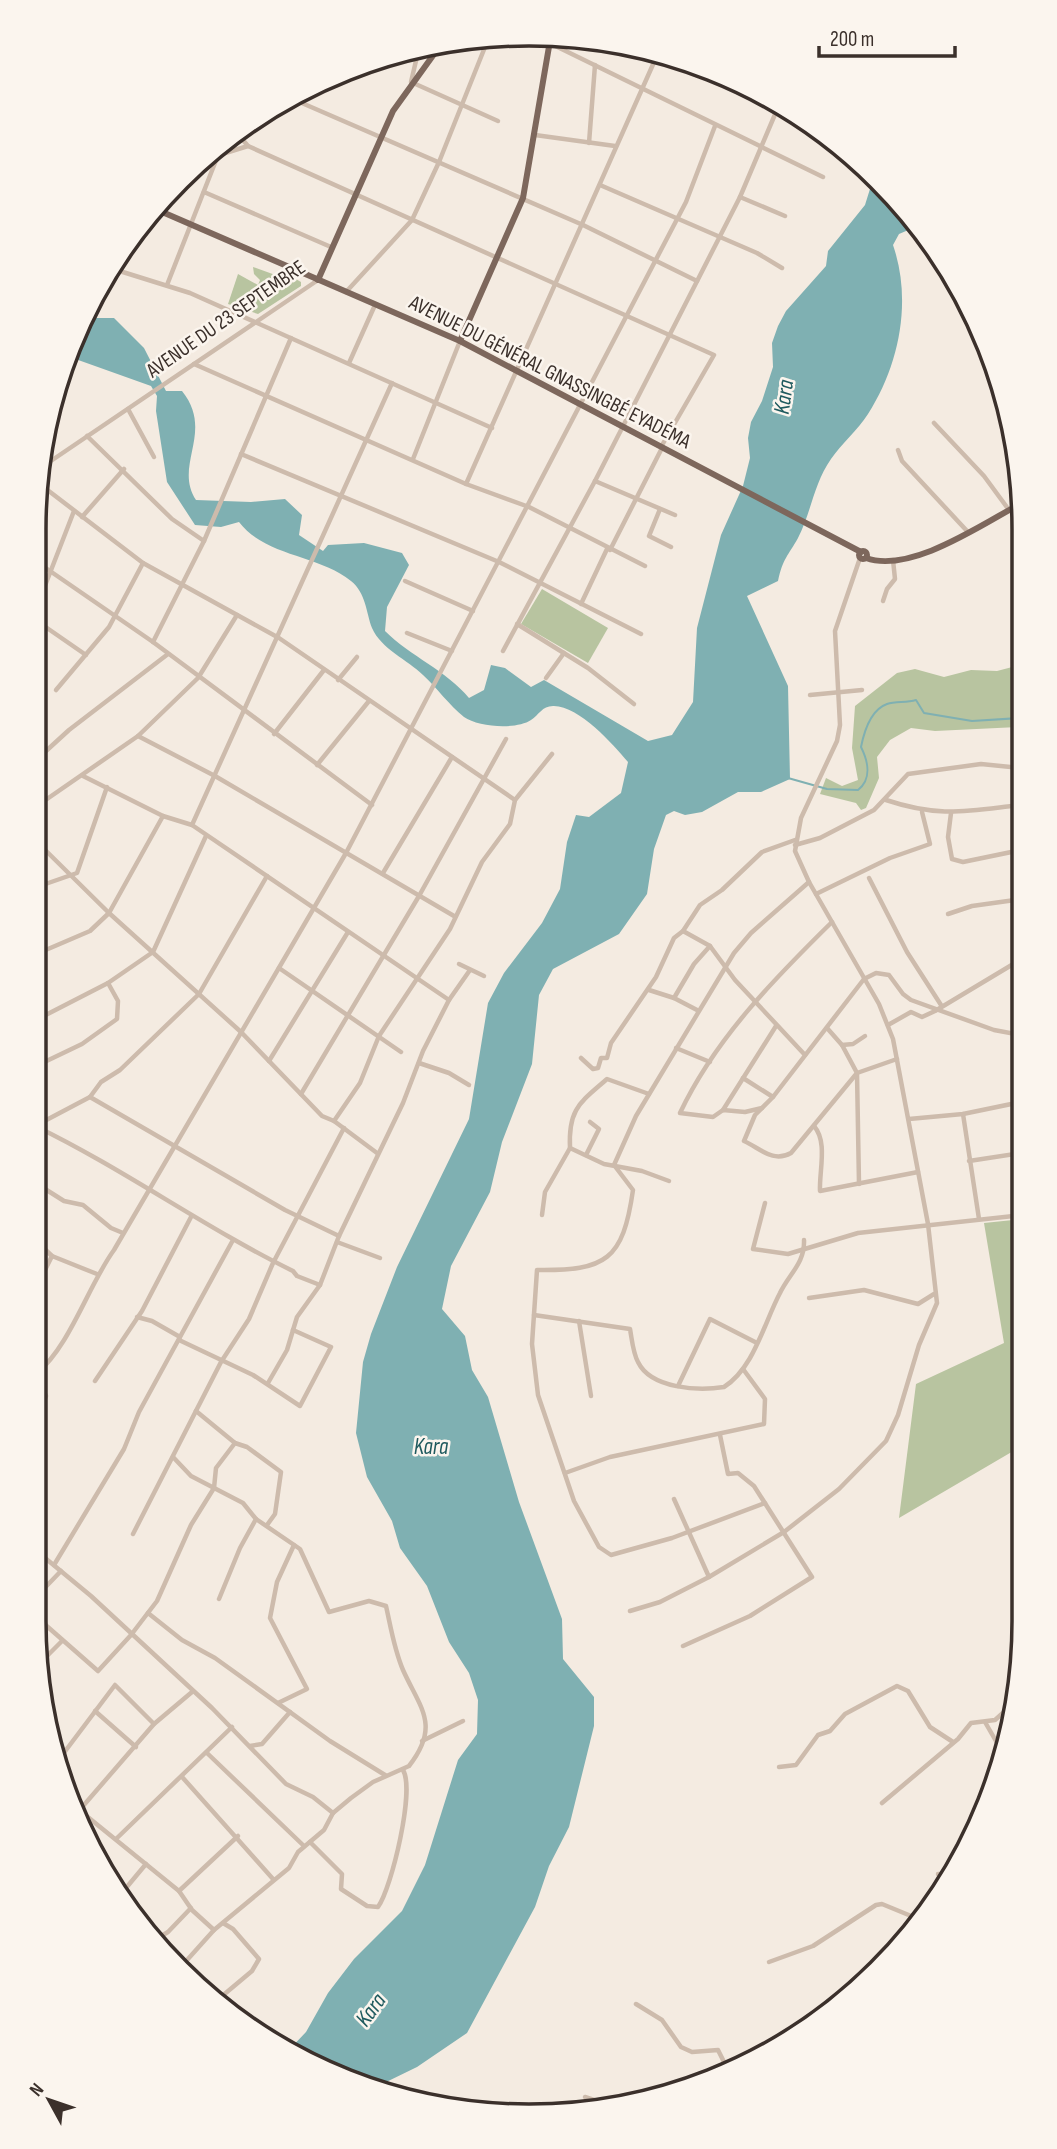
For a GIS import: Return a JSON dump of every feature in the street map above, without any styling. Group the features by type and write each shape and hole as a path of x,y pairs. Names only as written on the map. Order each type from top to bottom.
{"main road":[{"path":"460,341 523,198 549,47"},
{"name":"AVENUE DU 23 SEPTEMBRE","path":"318,280 379,137 411,82 432,55"},
{"name":"AVENUE DU GÉNÉRAL GNASSINGBÉ EYADÉMA","path":"163,212 460,341 835,538 863,556"},
{"path":"863,556 893,561 923,555 1009,510"}],"street":[{"path":"555,47 823,177"},
{"path":"346,292 412,220 439,162 484,48"},
{"path":"416,59 411,82 498,121"},
{"path":"466,484 518,373 615,146 655,62"},
{"path":"589,143 595,65"},
{"path":"302,102 583,225 697,281"},
{"path":"503,652 595,481 740,197 775,113"},
{"path":"46,1362 92,1293 97,1274 316,907 372,805 686,202 715,126"},
{"path":"535,135 615,146"},
{"path":"242,139 248,146 713,355 661,448 581,604"},
{"path":"224,153 248,146"},
{"path":"167,285 216,160"},
{"path":"600,185 782,268"},
{"path":"204,192 331,247"},
{"path":"740,197 785,216"},
{"path":"120,271 167,285 258,323 492,428"},
{"name":"AVENUE DU 23 SEPTEMBRE","path":"51,461 318,280"},
{"path":"349,363 375,305"},
{"path":"153,642 204,541 291,338"},
{"path":"413,459 460,341"},
{"path":"194,364 466,484 529,507 645,566"},
{"path":"192,825 279,638 392,383"},
{"path":"128,409 154,457"},
{"path":"934,423 984,476 1009,510"},
{"path":"87,436 172,519 204,541"},
{"path":"898,450 902,461 967,531"},
{"path":"241,454 499,562 641,634"},
{"path":"82,517 124,470"},
{"path":"595,481 675,515"},
{"path":"48,491 143,563 279,638 515,800"},
{"path":"660,509 649,536 671,547"},
{"path":"46,585 74,512"},
{"path":"630,1611 660,1602 709,1577 784,1532 839,1489 886,1441 898,1415 919,1345 934,1316 937,1303 928,1224 897,1059 888,1025 808,883 797,860 795,843 821,774 837,741 838,693 834,640 837,619 863,556"},
{"path":"883,601 887,589 895,579 893,561"},
{"path":"55,690 109,627 143,563"},
{"path":"46,568 153,642 243,712 372,805"},
{"path":"405,581 473,611"},
{"path":"46,800 138,736 198,678 237,615"},
{"path":"517,624 564,653 634,704"},
{"path":"46,626 86,655"},
{"path":"407,633 452,651"},
{"path":"546,678 564,653"},
{"path":"46,751 69,730 168,654"},
{"path":"338,680 357,657"},
{"path":"274,734 324,670"},
{"path":"810,695 862,690"},
{"path":"317,765 369,701"},
{"path":"138,736 215,776 454,916"},
{"path":"301,1094 419,896 506,739"},
{"path":"334,1121 360,1083 379,1036 415,979 434,957 450,929 482,862 510,824 515,800 552,754"},
{"path":"383,873 452,757"},
{"path":"581,1058 593,1069 598,1068 635,1005 648,990 674,937 683,932 700,905 722,890 762,852 820,838 886,800 908,774 981,764 1012,767"},
{"path":"83,776 163,816 192,825 449,1000"},
{"path":"46,883 77,873 107,788"},
{"path":"886,800 922,812 951,813 1012,806"},
{"path":"816,894 890,858 930,844 922,812"},
{"path":"951,813 948,837 952,859 963,862 1012,853"},
{"path":"46,950 90,931 109,913 163,816"},
{"path":"46,1015 108,983 153,952 206,836"},
{"path":"46,850 109,913 241,1032 322,1116 334,1121 377,1153"},
{"path":"46,1120 90,1097 101,1082 120,1070 199,994 267,875"},
{"path":"869,878 907,952 940,1006"},
{"path":"614,1165 649,1094 724,967 751,933 808,883"},
{"path":"948,914 972,906 1012,900"},
{"path":"776,1026 723,1110 713,1116 680,1113 694,1083 755,1000 832,922"},
{"path":"269,1061 348,932"},
{"path":"683,932 710,946 724,967 805,1055"},
{"path":"674,998 694,964 710,946"},
{"path":"459,964 484,976"},
{"path":"888,1025 911,1012 922,1017 1012,964"},
{"path":"279,968 401,1052"},
{"path":"268,1383 287,1350 303,1306 320,1285 338,1239 449,1000 470,970"},
{"path":"897,1059 857,1073 790,1153 775,1158 744,1141 755,1115 773,1097 864,979 876,972 885,974 906,996 940,1006 994,1030 1012,1033"},
{"path":"46,1061 82,1044 117,1019 118,1001 108,983"},
{"path":"648,990 674,998 697,1010"},
{"path":"827,1028 842,1045 857,1073 859,1184"},
{"path":"842,1045 853,1044 865,1036"},
{"path":"676,1048 710,1062"},
{"path":"419,1063 449,1073 469,1085"},
{"path":"743,1078 773,1097"},
{"path":"542,1215 545,1192 570,1148 569,1129 581,1100 607,1079 649,1094"},
{"path":"90,1097 338,1239 380,1258"},
{"path":"909,1119 962,1114 1012,1104"},
{"path":"723,1110 745,1112 762,1108"},
{"path":"962,1114 979,1219"},
{"path":"586,1155 599,1129 590,1122"},
{"path":"814,1126 822,1143 820,1191 918,1172"},
{"path":"133,1534 221,1362 248,1319 273,1263 344,1128"},
{"path":"46,1133 273,1263 320,1285"},
{"path":"570,1148 604,1164 669,1181"},
{"path":"969,1161 1012,1154"},
{"path":"614,1165 633,1190 624,1235 607,1259 585,1268 537,1270 532,1344 538,1395 574,1501 599,1547 611,1555 687,1532 765,1503"},
{"path":"46,1189 64,1200 83,1205 111,1228 123,1233"},
{"path":"765,1203 752,1249 788,1254 858,1233 1012,1216"},
{"path":"95,1381 136,1317 191,1217"},
{"path":"54,1565 124,1449 139,1412 233,1240"},
{"path":"534,1315 630,1329 638,1362 645,1371 660,1381 678,1386 724,1387 743,1368 757,1343 781,1290 795,1273 804,1248 804,1240"},
{"path":"46,1250 52,1256 97,1274"},
{"path":"46,1268 52,1256"},
{"path":"810,1298 864,1290 918,1304 934,1294"},
{"path":"136,1317 152,1321 221,1362 268,1383 276,1392 300,1406 331,1347 293,1330"},
{"path":"678,1386 710,1320 757,1343"},
{"path":"579,1321 591,1396"},
{"path":"565,1473 610,1457 761,1426 767,1420 765,1399 743,1368"},
{"path":"196,1411 235,1443 247,1447 281,1472 275,1514 267,1525"},
{"path":"683,1646 750,1616 812,1577 754,1486 738,1473 728,1474 720,1435"},
{"path":"46,1626 98,1671 148,1613 191,1525 214,1488 216,1468 235,1443"},
{"path":"173,1457 191,1476 243,1503 256,1519 294,1545 303,1554 317,1591 329,1612 369,1601 386,1606 391,1637 403,1671 426,1714 427,1726 412,1762 403,1770 363,1788 333,1813 324,1830 307,1844 289,1868 214,1930 186,1961"},
{"path":"674,1500 709,1577"},
{"path":"219,1599 240,1548 256,1519"},
{"path":"278,1703 307,1689 270,1618 277,1582 294,1545"},
{"path":"46,1559 232,1727 286,1784 313,1797 333,1813"},
{"path":"46,1587 61,1571"},
{"path":"148,1613 182,1640 215,1658 386,1776"},
{"path":"47,1656 62,1641"},
{"path":"64,1753 115,1685 155,1724"},
{"path":"779,1767 796,1765 811,1742 830,1731 845,1714 897,1686 908,1692 930,1727 953,1742"},
{"path":"83,1807 155,1724 192,1692"},
{"path":"96,1711 136,1747"},
{"path":"249,1746 262,1744 290,1712"},
{"path":"882,1803 971,1723 995,1720 1002,1714"},
{"path":"422,1741 463,1721"},
{"path":"985,1722 996,1741"},
{"path":"116,1839 183,1778 232,1727"},
{"path":"207,1752 342,1874 341,1889 359,1898 367,1906 378,1907 388,1884 406,1800 407,1786 403,1770"},
{"path":"183,1778 238,1836 273,1879"},
{"path":"88,1819 179,1891 191,1908 214,1930"},
{"path":"179,1891 238,1836"},
{"path":"126,1888 146,1864"},
{"path":"769,1962 813,1946 876,1905 882,1904 911,1916"},
{"path":"162,1936 191,1908"},
{"path":"223,1923 233,1929 258,1959 252,1971 223,1995"},
{"path":"636,2004 662,2020 681,2047 692,2052 719,2050 724,2062"},
{"path":"585,2097 591,2099"}],"green space":[{"path":"253,267 292,281 294,278 301,282 301,286 258,314 228,304 238,274 258,285 260,280 254,274"},
{"path":"542,589 608,628 588,663 521,624"},
{"path":"1012,667 1012,727 935,731 911,728 890,740 877,757 879,778 866,808 861,810 856,803 820,794 826,778 842,786 858,780 852,748 855,706 897,673 915,669 944,677 971,670 997,671"},
{"path":"1012,1220 1012,1452 899,1518 916,1384 1004,1343 984,1223"}],"water":[{"name":"Kara","path":"870,187 909,230 899,234 893,245 902,288 900,331 895,353 879,395 868,414 825,468 778,581 747,596 788,686 790,779 761,792 738,792 702,812 685,815 674,811 666,815 654,849 647,894 619,934 553,969 539,995 532,1064 502,1142 490,1192 451,1266 442,1309 465,1336 472,1370 488,1397 519,1502 562,1619 563,1659 594,1697 594,1726 569,1827 549,1866 535,1907 467,2033 417,2067 386,2082 344,2067 295,2043 306,2032 328,1993 354,1959 402,1911 425,1865 458,1760 477,1734 478,1700 469,1673 449,1642 427,1586 400,1548 392,1521 367,1477 356,1433 363,1362 397,1267 469,1119 488,1003 504,973 542,923 560,889 567,842 576,815 589,817 621,793 628,762 594,727 563,707 549,706 531,720 507,726 478,723 464,717 423,675 388,648 376,635 360,591 351,581 323,565 263,542 239,522 221,527 195,525 167,482 156,411 157,396 151,386 76,359 94,318 114,318 144,348 166,391 182,391 195,420 189,474 190,487 196,500 251,502 285,499 302,515 299,535 323,551 328,545 364,543 402,553 409,565 387,607 385,631 450,680 469,698 484,690 491,665 505,668 531,687 544,680 648,741 672,735 693,702 697,628 721,535 743,486 750,458 748,438 751,422 762,401 773,367 772,343 778,326 786,311 826,266 828,251 865,205"}],"waterway":[{"path":"788,778 827,789 858,790 867,775 867,764 861,747 866,728 876,711 890,703 916,700 924,713 972,721 1012,718"}]}
